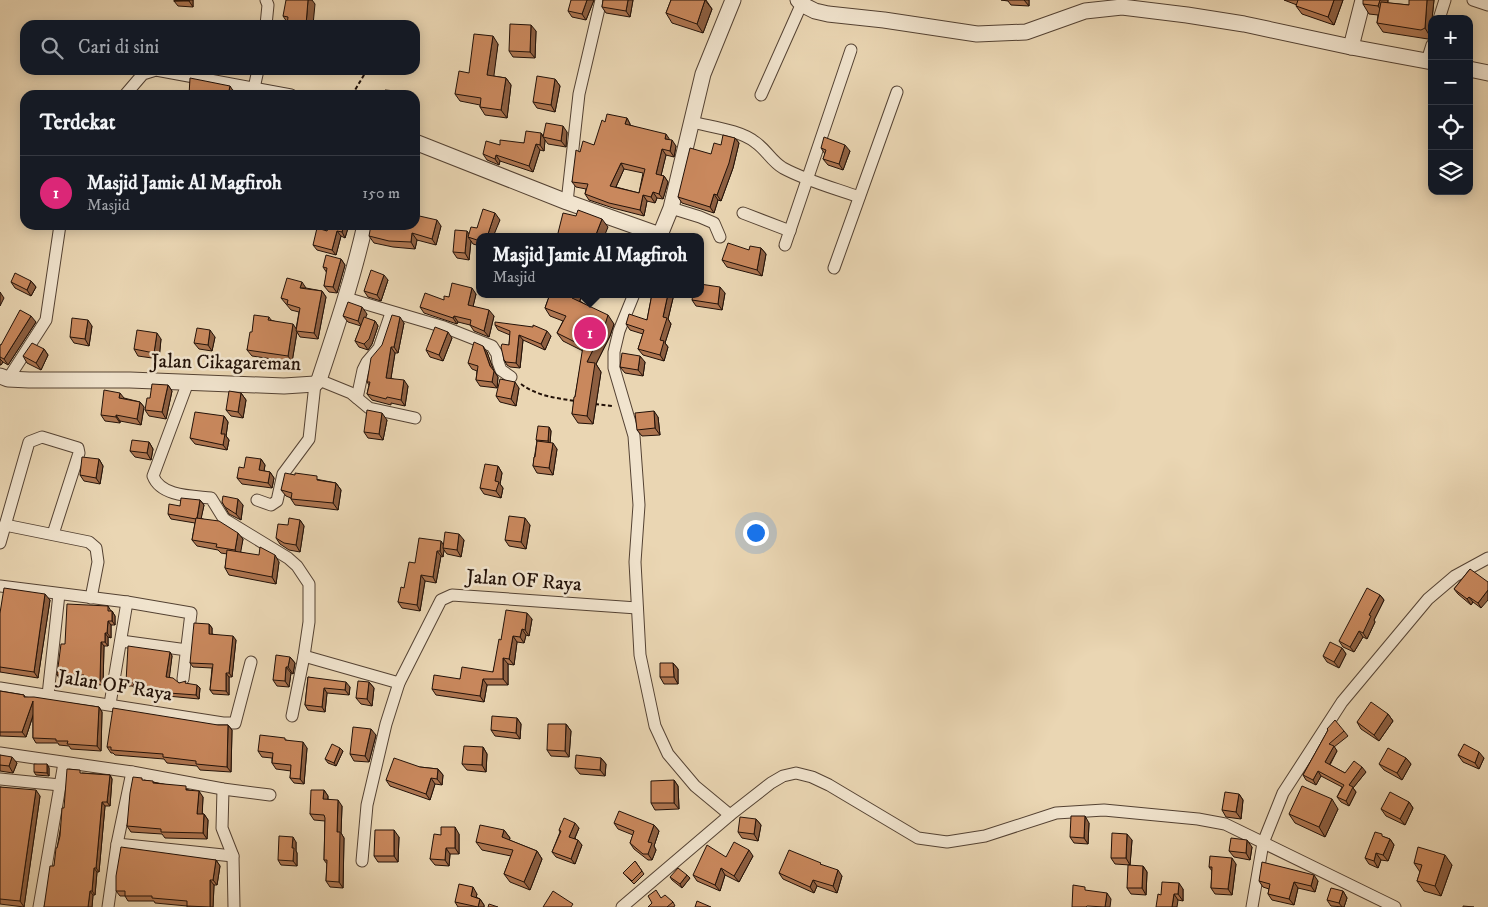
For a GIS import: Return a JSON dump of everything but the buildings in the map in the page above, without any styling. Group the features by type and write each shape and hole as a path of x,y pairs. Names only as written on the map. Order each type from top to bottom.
{"street":[{"path":"266,0 268,5 266,20"},
{"path":"567,202 578,94 601,0"},
{"path":"660,233 671,208 703,74 733,0"},
{"path":"1352,47 1363,0"},
{"path":"1440,15 1444,0"},
{"path":"1473,0 1488,5"},
{"path":"762,95 800,2 815,11 828,14 884,20 977,34 1026,32 1085,11 1122,7 1244,24 1428,61"},
{"path":"785,245 851,50"},
{"path":"1473,70 1488,73"},
{"path":"129,90 142,75"},
{"path":"197,75 265,90"},
{"path":"254,88 257,75"},
{"path":"834,268 897,92"},
{"path":"692,122 746,136 756,142 773,161 791,172 859,197"},
{"path":"420,144 651,233"},
{"path":"671,208 700,216 714,223 720,237"},
{"path":"743,213 790,231"},
{"path":"4,377 46,320 59,230"},
{"name":"Jalan Cikagareman","path":"4,377 284,386 317,382 346,298 364,230"},
{"path":"346,298 444,328 492,346 497,354 501,370 511,377"},
{"path":"632,298 619,331 614,352 614,368 634,436 639,505 635,562 637,608 640,655 645,685 656,726 668,754 695,786 730,815"},
{"path":"357,398 362,370 379,348 391,312"},
{"path":"188,382 153,476 155,482 172,493 211,498 224,519 279,552 297,566 309,584 309,622 292,716"},
{"path":"257,500 272,505 277,501 283,474 309,439 317,382 351,393 369,408 415,418"},
{"path":"0,543 29,442 42,437 78,448 79,453 54,534"},
{"path":"5,525 89,542 96,548 98,562 91,598"},
{"path":"1252,907 1263,844 1283,793 1342,702 1428,599 1455,576 1488,558"},
{"path":"0,586 127,602 191,613 183,679"},
{"path":"48,695 59,594"},
{"name":"Jalan OF Raya","path":"362,861 367,804 386,724 399,683 441,600 452,595 637,608"},
{"path":"110,704 127,602"},
{"path":"121,640 187,650"},
{"path":"304,656 399,683"},
{"name":"Jalan OF Raya","path":"0,688 235,723 251,662"},
{"path":"0,753 132,772 223,789 270,795"},
{"path":"39,907 64,763"},
{"path":"108,907 117,844 132,772"},
{"path":"622,907 730,815 770,784 783,776 796,773 812,777 829,785 918,838 947,842 985,836 1056,813 1104,810 1225,824 1263,844 1372,894 1395,907"},
{"path":"0,779 60,786"},
{"path":"223,789 222,828 233,856 234,907"},
{"path":"117,844 233,856"}],"path":[{"path":"355,90 364,75"},
{"path":"511,377 528,389 548,397 577,401"},
{"path":"596,404 625,407"}],"place":[{"name":"Masjid Jamie Al Magfiroh","path":"590,333"}]}
